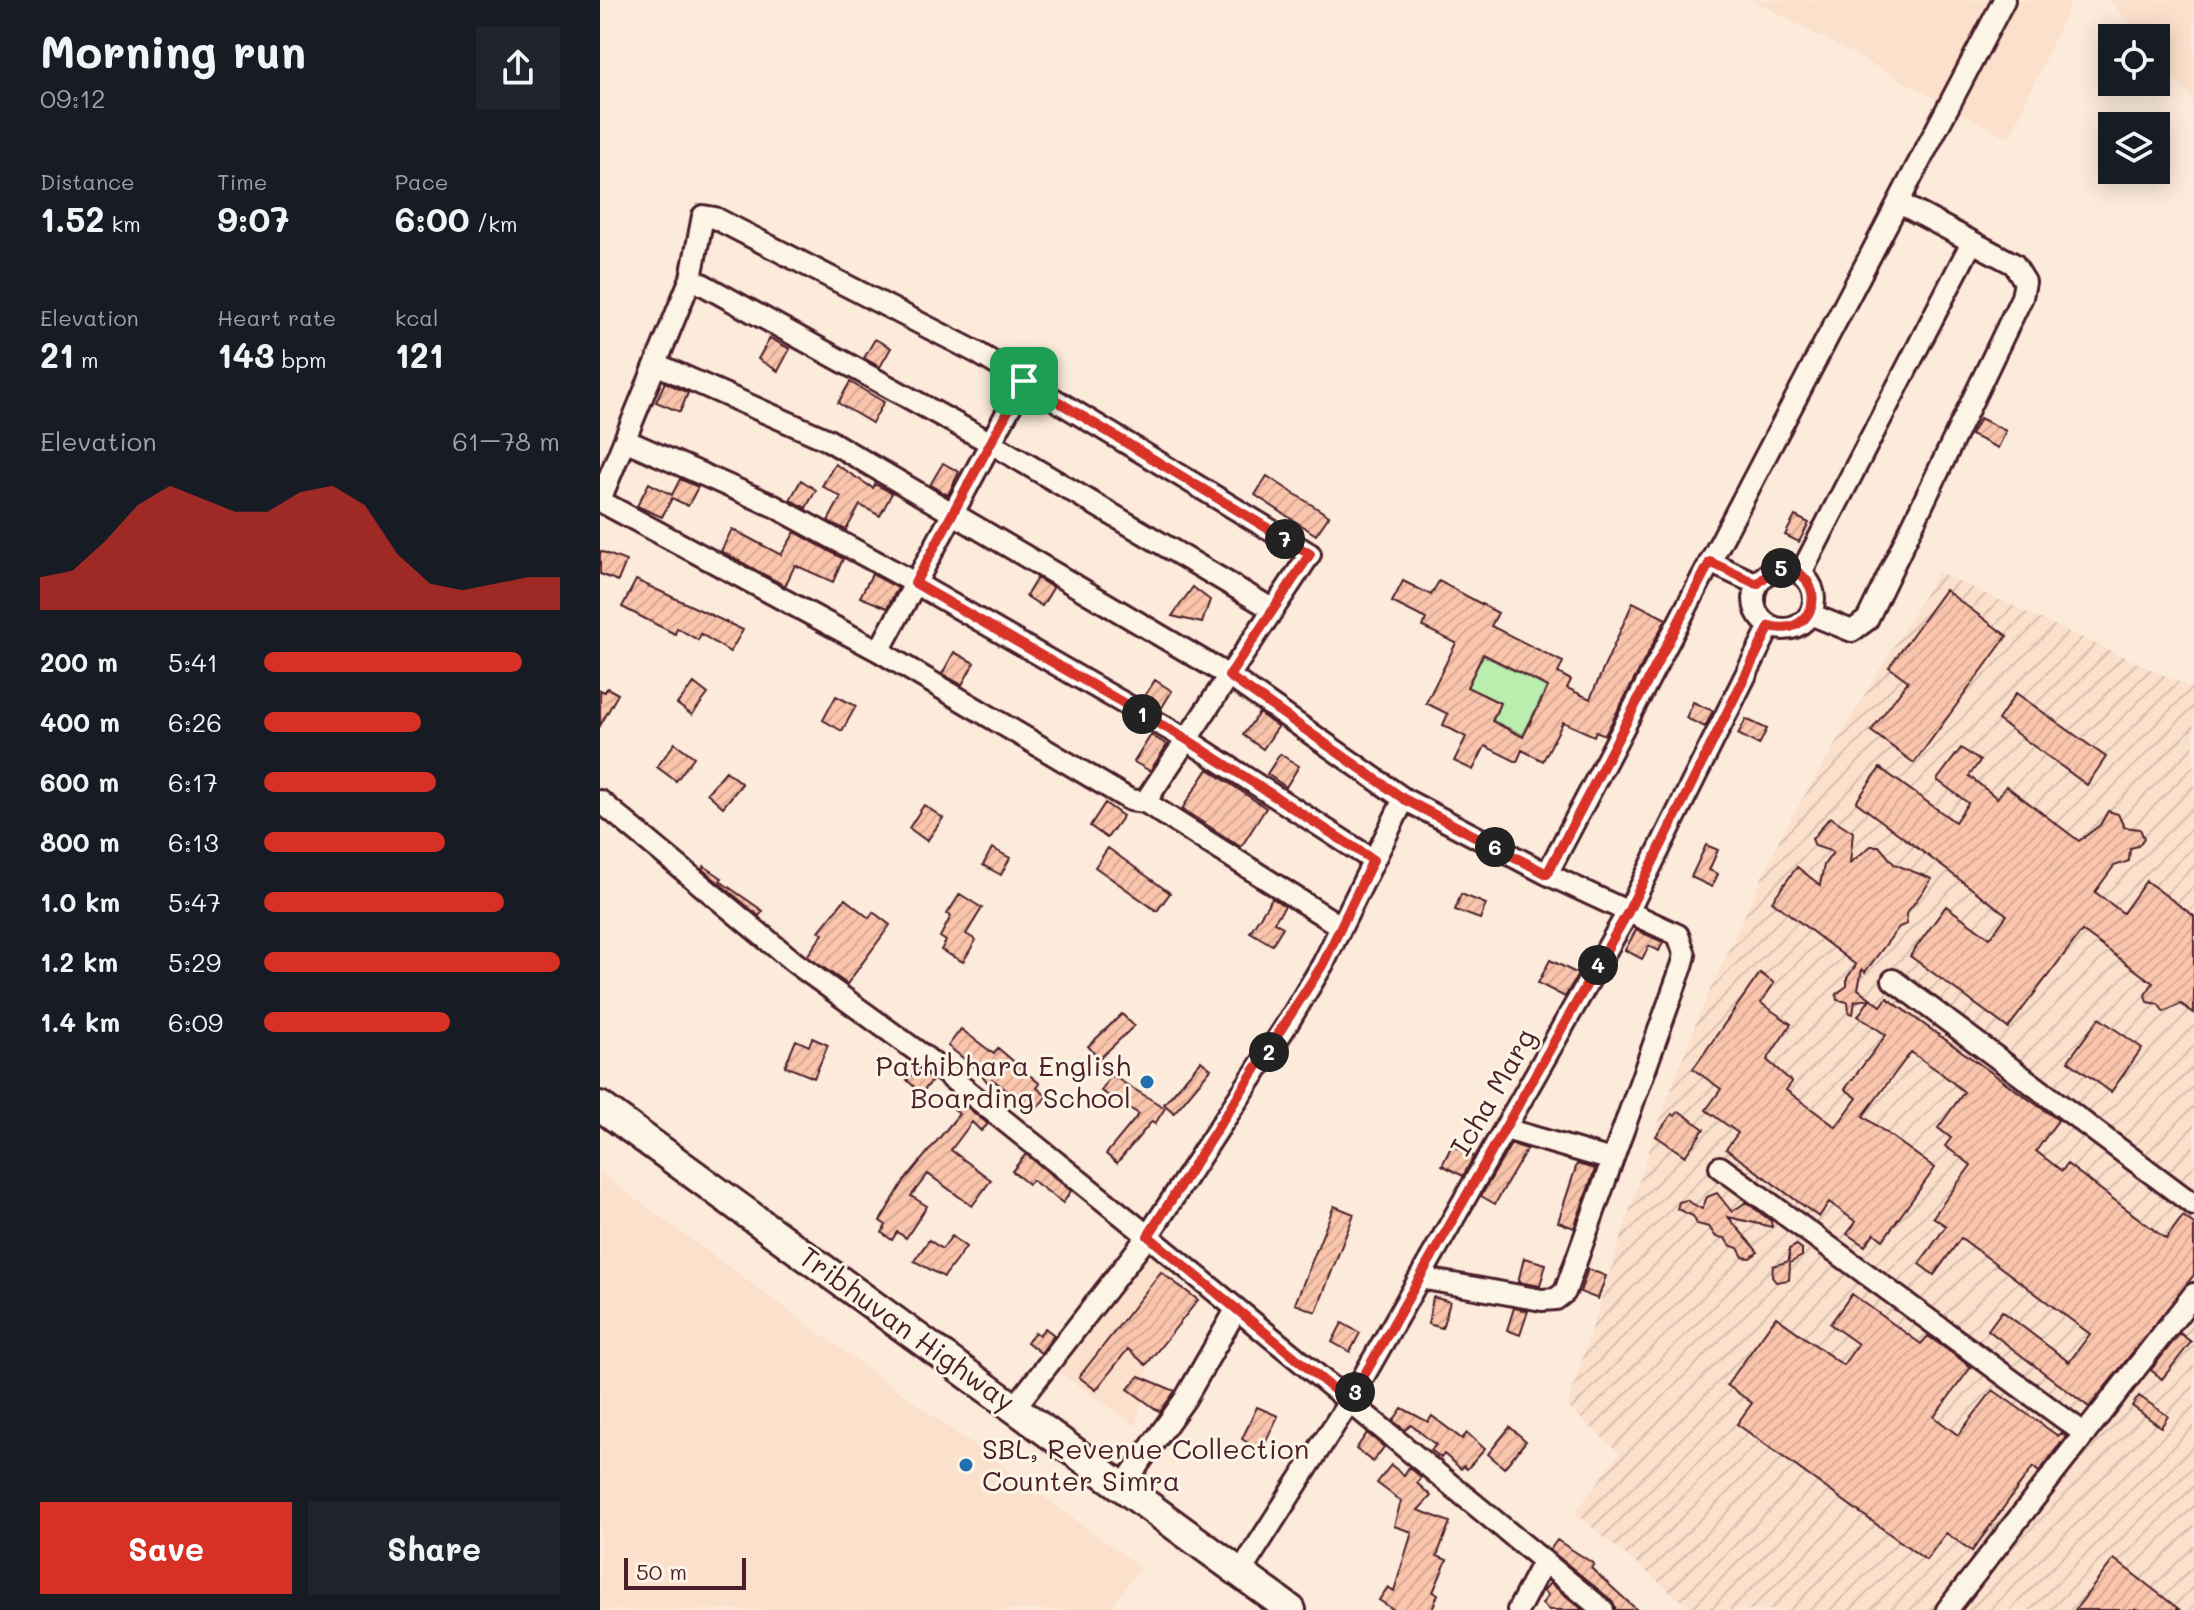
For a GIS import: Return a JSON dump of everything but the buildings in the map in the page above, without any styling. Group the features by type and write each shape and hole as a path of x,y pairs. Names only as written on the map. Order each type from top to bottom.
{"highway":[{"name":"Tribhuvan Highway","path":"600,1106 1291,1610"}],"street":[{"path":"1547,874 1901,204 2004,0"},
{"path":"1810,614 1852,631 1867,620 2022,297 2025,282 2014,264 1901,204"},
{"path":"1145,802 1310,554 1024,381 854,287 715,218 703,216 691,278 627,441 600,500 879,651 1130,800 1145,802 1340,926"},
{"path":"1801,573 1972,242"},
{"path":"691,278 991,443 1272,609"},
{"path":"658,365 828,440 1229,676 1404,799 1547,874 1671,930 1683,944 1685,955 1572,1280 1565,1292 1556,1299 1420,1278"},
{"path":"879,651 1024,381"},
{"path":"627,441 774,506 915,583 1186,739 1373,860"},
{"path":"1710,562 1757,584"},
{"path":"1792,569 1801,573 1813,592 1810,614 1793,628 1770,626 1757,613 1754,593 1757,584 1772,571 1792,569"},
{"name":"Icha Marg","path":"1240,1573 1349,1402 1628,912 1770,626"},
{"path":"1015,1407 1148,1236 1286,1026 1323,964 1404,799"},
{"path":"600,801 794,962 925,1057 1148,1236 1603,1610"},
{"path":"1893,980 2194,1205"},
{"path":"1505,1129 1612,1160"},
{"path":"1720,1167 2085,1434"},
{"path":"1947,1610 2194,1294"},
{"path":"1122,1487 1185,1399 1236,1310"},
{"path":"1518,1610 1543,1562"}],"shaded area":[{"path":"1753,0 2072,0 2009,138"},
{"path":"2110,0 2194,0 2194,101 2170,72 2170,24 2130,24"},
{"path":"1938,572 2194,689 2194,1610 1693,1610 1575,1513 1620,1453 1567,1406 1653,1138 1700,1012 1783,832"},
{"path":"600,1173 1140,1567 1110,1610 600,1610"},
{"path":"1148,1236 1172,1257 1136,1426 1048,1364"}],"green space":[{"path":"1483,655 1547,687 1523,735 1493,721 1500,703 1482,694 1473,711 1459,704"}],"place":[{"name":"Pathibhara English Boarding School","path":"1147,1082"},
{"name":"SBL, Revenue Collection Counter Simra","path":"966,1465"}],"route":[{"path":"1024,381 1310,554 1229,676 1404,799 1547,874 1710,562 1757,584 1772,571 1792,569 1801,573 1813,592 1814,603 1803,623 1782,629 1770,626 1628,912 1349,1402 1148,1236 1286,1026 1323,964 1373,860 1186,739 915,583 1024,381"}]}
